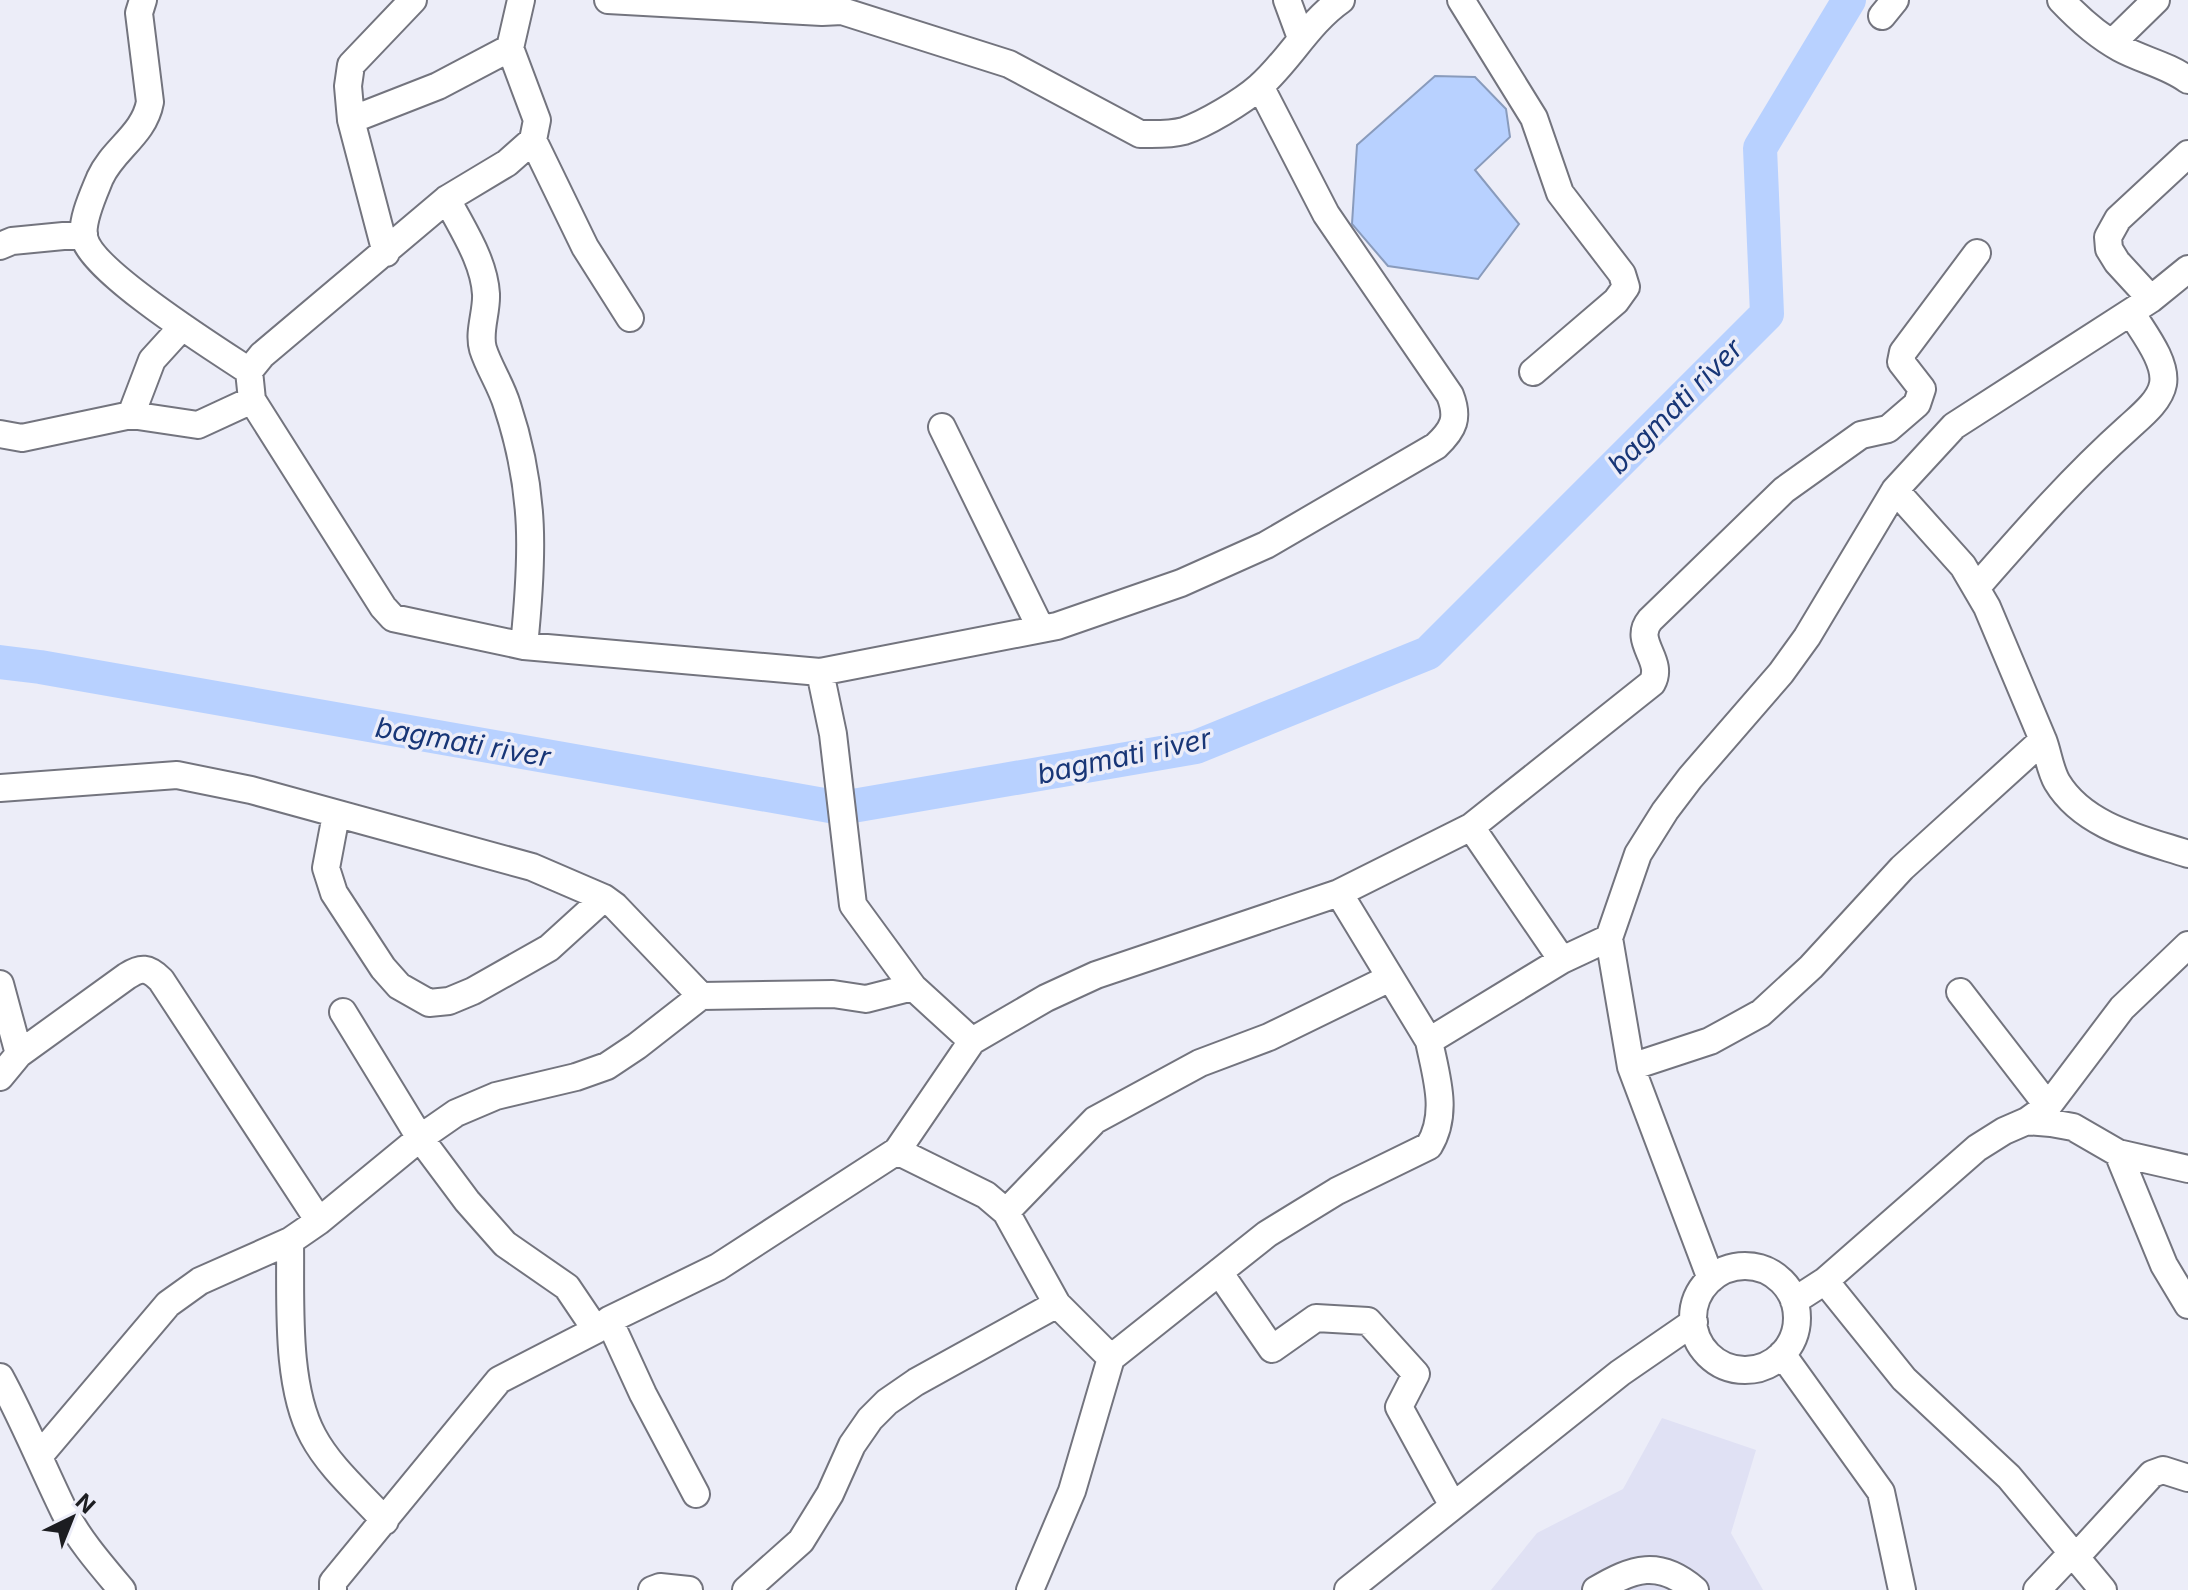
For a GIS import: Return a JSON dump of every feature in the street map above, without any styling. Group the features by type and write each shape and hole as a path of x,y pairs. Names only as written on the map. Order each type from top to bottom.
{"street":[{"path":"143,0 139,13 150,102 148,114 137,133 105,168 86,218 84,234 94,254 130,287 182,327 249,371"},
{"path":"386,253 351,120 348,86 351,65 413,0"},
{"path":"521,0 510,48 537,120 533,140 507,163 447,199 262,355 249,371 252,400 387,614 400,621 524,646 820,672 1041,629 1181,583 1266,545 1436,446 1449,435 1455,422 1456,410 1450,395 1326,214 1260,86"},
{"path":"608,0 832,6 1009,64 1140,134 1162,135 1186,130 1260,86 1301,38 1341,0"},
{"path":"1287,0 1301,38"},
{"path":"1461,0 1534,118 1560,193 1622,274 1626,287 1616,301 1533,372"},
{"path":"2061,0 2112,43 2188,80"},
{"path":"2112,43 2156,0"},
{"path":"351,120 438,86 510,48"},
{"path":"533,140 585,247 630,318"},
{"path":"1976,588 2080,471 2139,417 2160,393 2164,375 2141,306 2109,249 2108,237 2118,219 2188,154"},
{"path":"447,199 482,271 486,296 482,344 507,402 525,474 531,515 531,571 524,646"},
{"path":"4,239 84,234"},
{"path":"330,1587 499,1380 718,1267 897,1151 972,1041 1046,998 1096,975 1339,893 1471,827 1652,683 1657,675 1644,642 1645,626 1784,490 1861,435 1888,429 1917,404 1922,389 1904,368 1901,362 1903,352 1977,253"},
{"path":"1711,1279 1631,1067 1609,938 1638,854 1665,811 1724,736 1781,673 1807,637 1895,490 1954,426 2141,306 2188,269"},
{"path":"131,415 152,360 182,327"},
{"path":"0,434 22,438 131,415 198,425 252,400"},
{"path":"942,427 1041,629"},
{"path":"1895,490 1963,566 1987,607 2043,740 2056,780 2070,800 2092,818 2119,831 2188,854"},
{"path":"820,672 833,734 853,905 913,987 972,1041"},
{"path":"1631,1067 1710,1041 1761,1013 1811,967 1902,868 2043,740"},
{"path":"0,788 177,775 251,790 532,867 604,898 615,906 701,996"},
{"path":"336,815 326,868 334,893 383,968 399,986 429,1003 449,1001 473,991 549,948 604,898"},
{"path":"1471,827 1562,960"},
{"path":"1030,1590 1072,1491 1111,1358 1267,1234 1309,1207 1429,1146 1437,1133 1440,1099 1429,1041 1339,893"},
{"path":"1429,1041 1562,960 1609,938"},
{"path":"1794,1301 1825,1281 1977,1148 2037,1114 2122,1008 2188,945"},
{"path":"0,1077 19,1054 127,976 144,968 149,970 161,980 319,1221"},
{"path":"1006,1212 1095,1120 1200,1063 1269,1037 1390,978"},
{"path":"0,984 19,1054"},
{"path":"40,1455 183,1290 290,1241 420,1138 476,1103 607,1066 701,996 833,994 866,999 913,987"},
{"path":"1960,992 2037,1114 2073,1127 2118,1153 2188,1169"},
{"path":"343,1012 420,1138 467,1201 505,1244 567,1287 602,1325 696,1494"},
{"path":"897,1151 986,1195 1006,1212 1057,1304 1111,1358"},
{"path":"2118,1153 2164,1265 2188,1305"},
{"path":"290,1241 292,1350 311,1433 333,1465 385,1521"},
{"path":"1737,1266 1751,1266 1778,1277 1788,1288 1797,1315 1791,1343 1782,1354 1771,1363 1757,1368 1742,1369 1715,1360 1697,1337 1694,1322 1699,1294 1711,1279 1737,1266"},
{"path":"1219,1272 1272,1349 1316,1318 1368,1321 1416,1374 1399,1407 1453,1506"},
{"path":"1825,1281 1904,1379 2009,1477 2103,1590"},
{"path":"746,1590 801,1541 830,1494 852,1445 870,1419 887,1402 916,1382 1057,1304"},
{"path":"1348,1590 1369,1580 1453,1506 1620,1373 1694,1322"},
{"path":"1782,1354 1881,1492 1902,1590"},
{"path":"0,1377 65,1512 87,1549 122,1590"},
{"path":"2037,1590 2152,1474 2163,1470 2188,1478"},
{"path":"1596,1590 1624,1574 1642,1569 1659,1570 1684,1580 1695,1590"},
{"path":"652,1590 660,1587 689,1590"}],"shaded area":[{"path":"1662,1418 1756,1450 1731,1533 1763,1590 1491,1590 1537,1533 1623,1489"}],"water":[{"path":"1435,76 1475,77 1506,109 1510,137 1475,170 1519,224 1478,279 1388,266 1352,224 1357,145"}],"waterway":[{"name":"bagmati river","path":"0,662 841,808 1196,747 1428,653 1767,314 1760,148 1849,0"}]}
